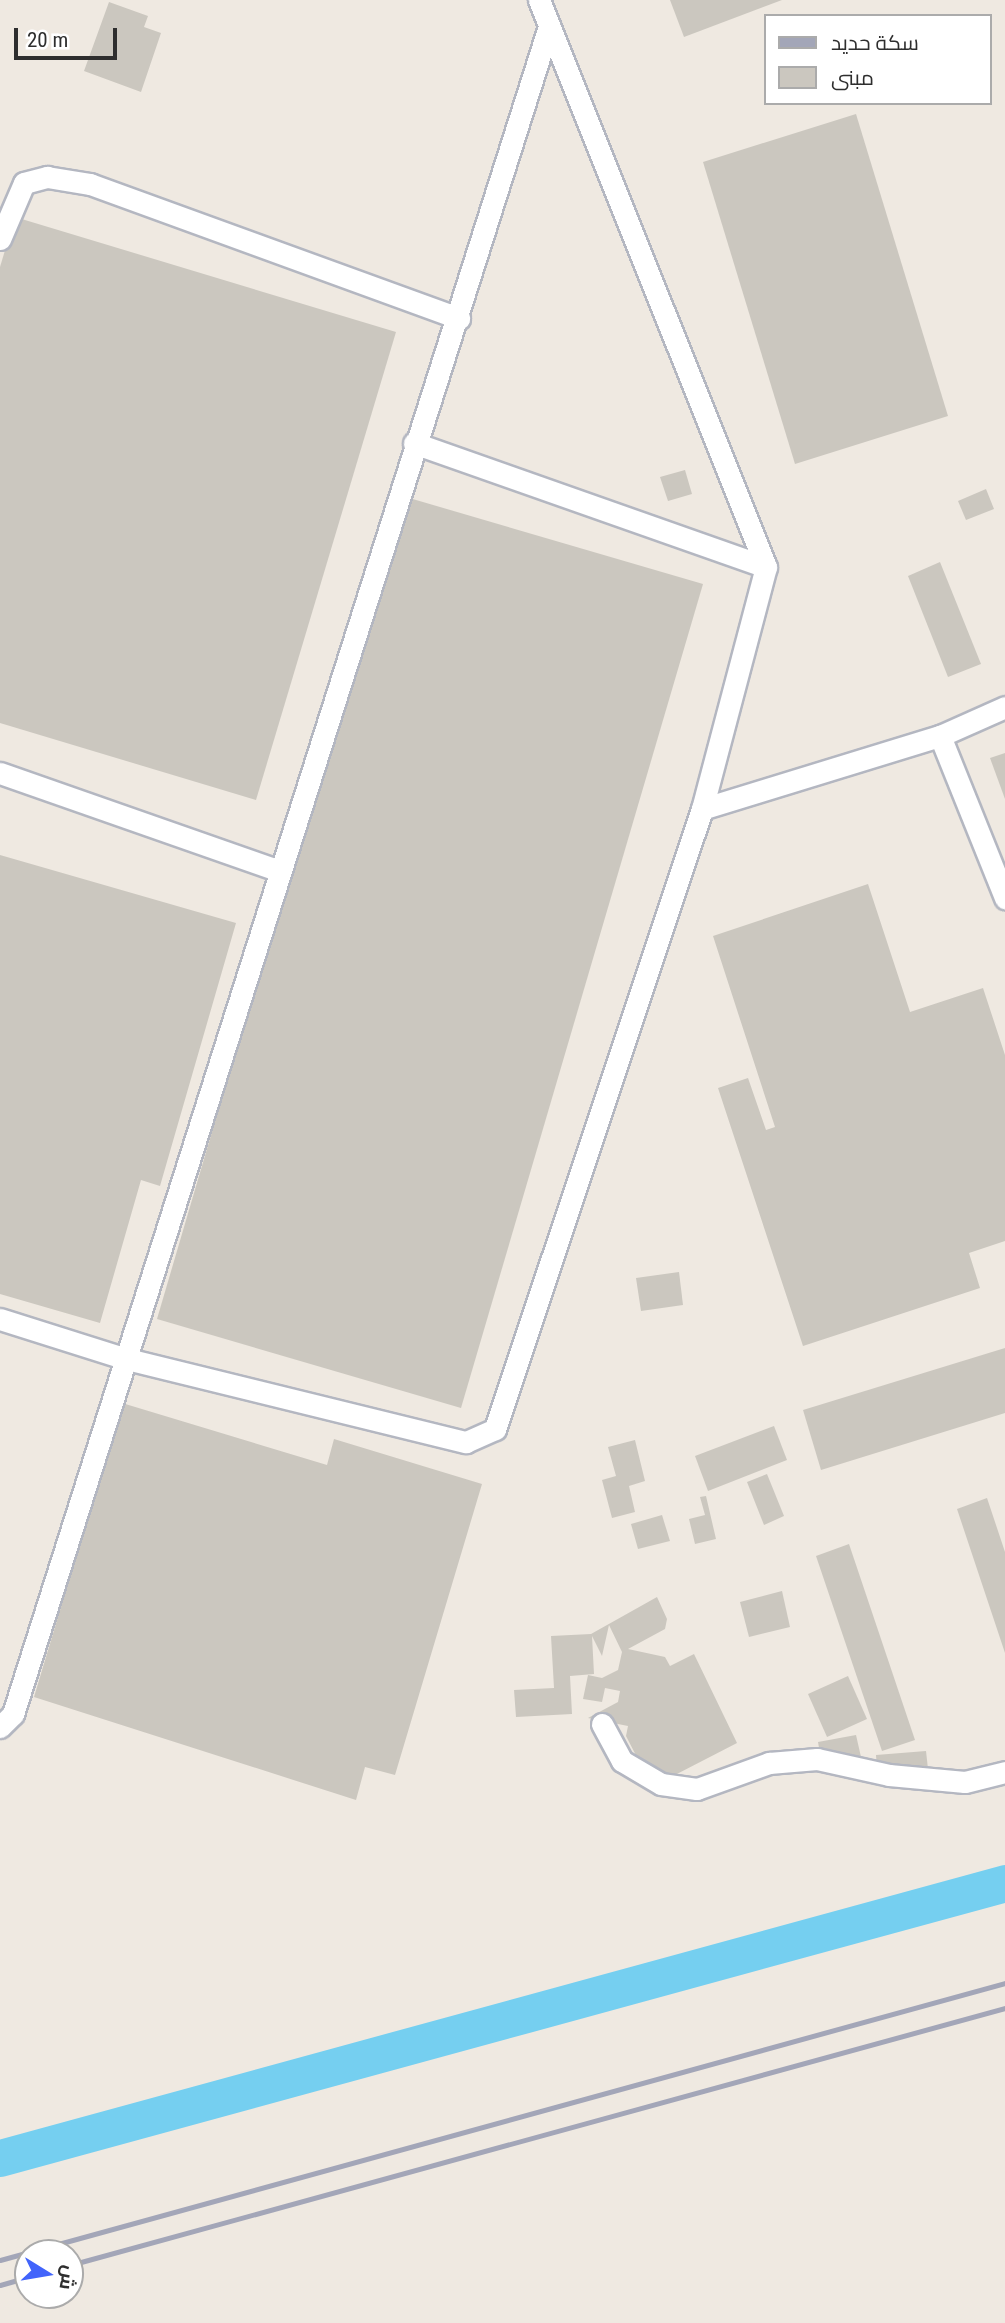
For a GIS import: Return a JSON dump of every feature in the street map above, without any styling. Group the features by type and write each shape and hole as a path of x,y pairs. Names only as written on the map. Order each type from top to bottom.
{"lane":[{"path":"0,1319 127,1359 467,1442 495,1429 702,810 766,567 539,0"},
{"path":"0,1727 13,1714 414,443 459,318 549,26"},
{"path":"0,239 24,183 58,179 90,184 459,318"},
{"path":"414,443 766,567"},
{"path":"702,810 940,736 1005,707"},
{"path":"940,736 1005,898"},
{"path":"0,773 280,871"},
{"path":"602,1724 622,1761 661,1784 697,1789 769,1763 817,1759 889,1775 965,1782 1005,1772"}],"building":[{"path":"670,0 782,0 684,37"},
{"path":"109,2 148,16 144,27 161,33 141,92 84,71"},
{"path":"856,114 948,416 795,464 703,162"},
{"path":"15,217 396,332 256,800 0,723 0,267"},
{"path":"685,470 692,494 668,501 660,477"},
{"path":"986,489 994,509 966,520 958,501"},
{"path":"399,495 703,584 461,1408 157,1319"},
{"path":"940,562 981,664 948,677 908,576"},
{"path":"1005,753 1005,799 990,758"},
{"path":"0,855 236,923 160,1186 141,1180 100,1323 0,1294"},
{"path":"868,884 910,1012 983,988 1005,1055 1005,1241 969,1253 980,1288 803,1346 718,1088 748,1078 766,1130 775,1127 713,936"},
{"path":"679,1272 683,1305 641,1311 636,1278"},
{"path":"1005,1348 1005,1413 821,1470 803,1410"},
{"path":"122,1403 327,1465 334,1439 482,1484 395,1775 365,1767 356,1800 34,1697"},
{"path":"774,1426 787,1460 708,1491 695,1456"},
{"path":"635,1440 645,1481 629,1486 635,1512 612,1518 602,1480 616,1476 608,1447"},
{"path":"767,1474 784,1516 764,1525 747,1482"},
{"path":"706,1496 716,1539 695,1544 689,1519 705,1515 700,1497"},
{"path":"987,1498 1005,1552 1005,1653 957,1509"},
{"path":"662,1515 670,1541 638,1549 631,1524"},
{"path":"849,1544 915,1740 882,1751 816,1556"},
{"path":"782,1591 790,1627 749,1637 740,1602"},
{"path":"657,1597 667,1619 665,1629 628,1649 665,1657 670,1666 694,1654 737,1743 673,1776 643,1769 626,1736 628,1726 588,1718 618,1702 620,1691 605,1688 602,1702 583,1699 588,1675 602,1678 618,1670 622,1652 609,1625 602,1656 592,1636 594,1674 570,1676 572,1714 516,1717 514,1690 554,1688 551,1636 591,1634"},
{"path":"848,1676 867,1719 827,1737 808,1694"},
{"path":"856,1735 861,1757 822,1765 818,1742"},
{"path":"926,1751 928,1769 878,1782 876,1755"}],"waterway":[{"path":"0,2158 1005,1883"}],"railway":[{"path":"0,2260 1005,1983"},
{"path":"84,2261 1005,2008"},
{"path":"0,2285 14,2281"}]}
